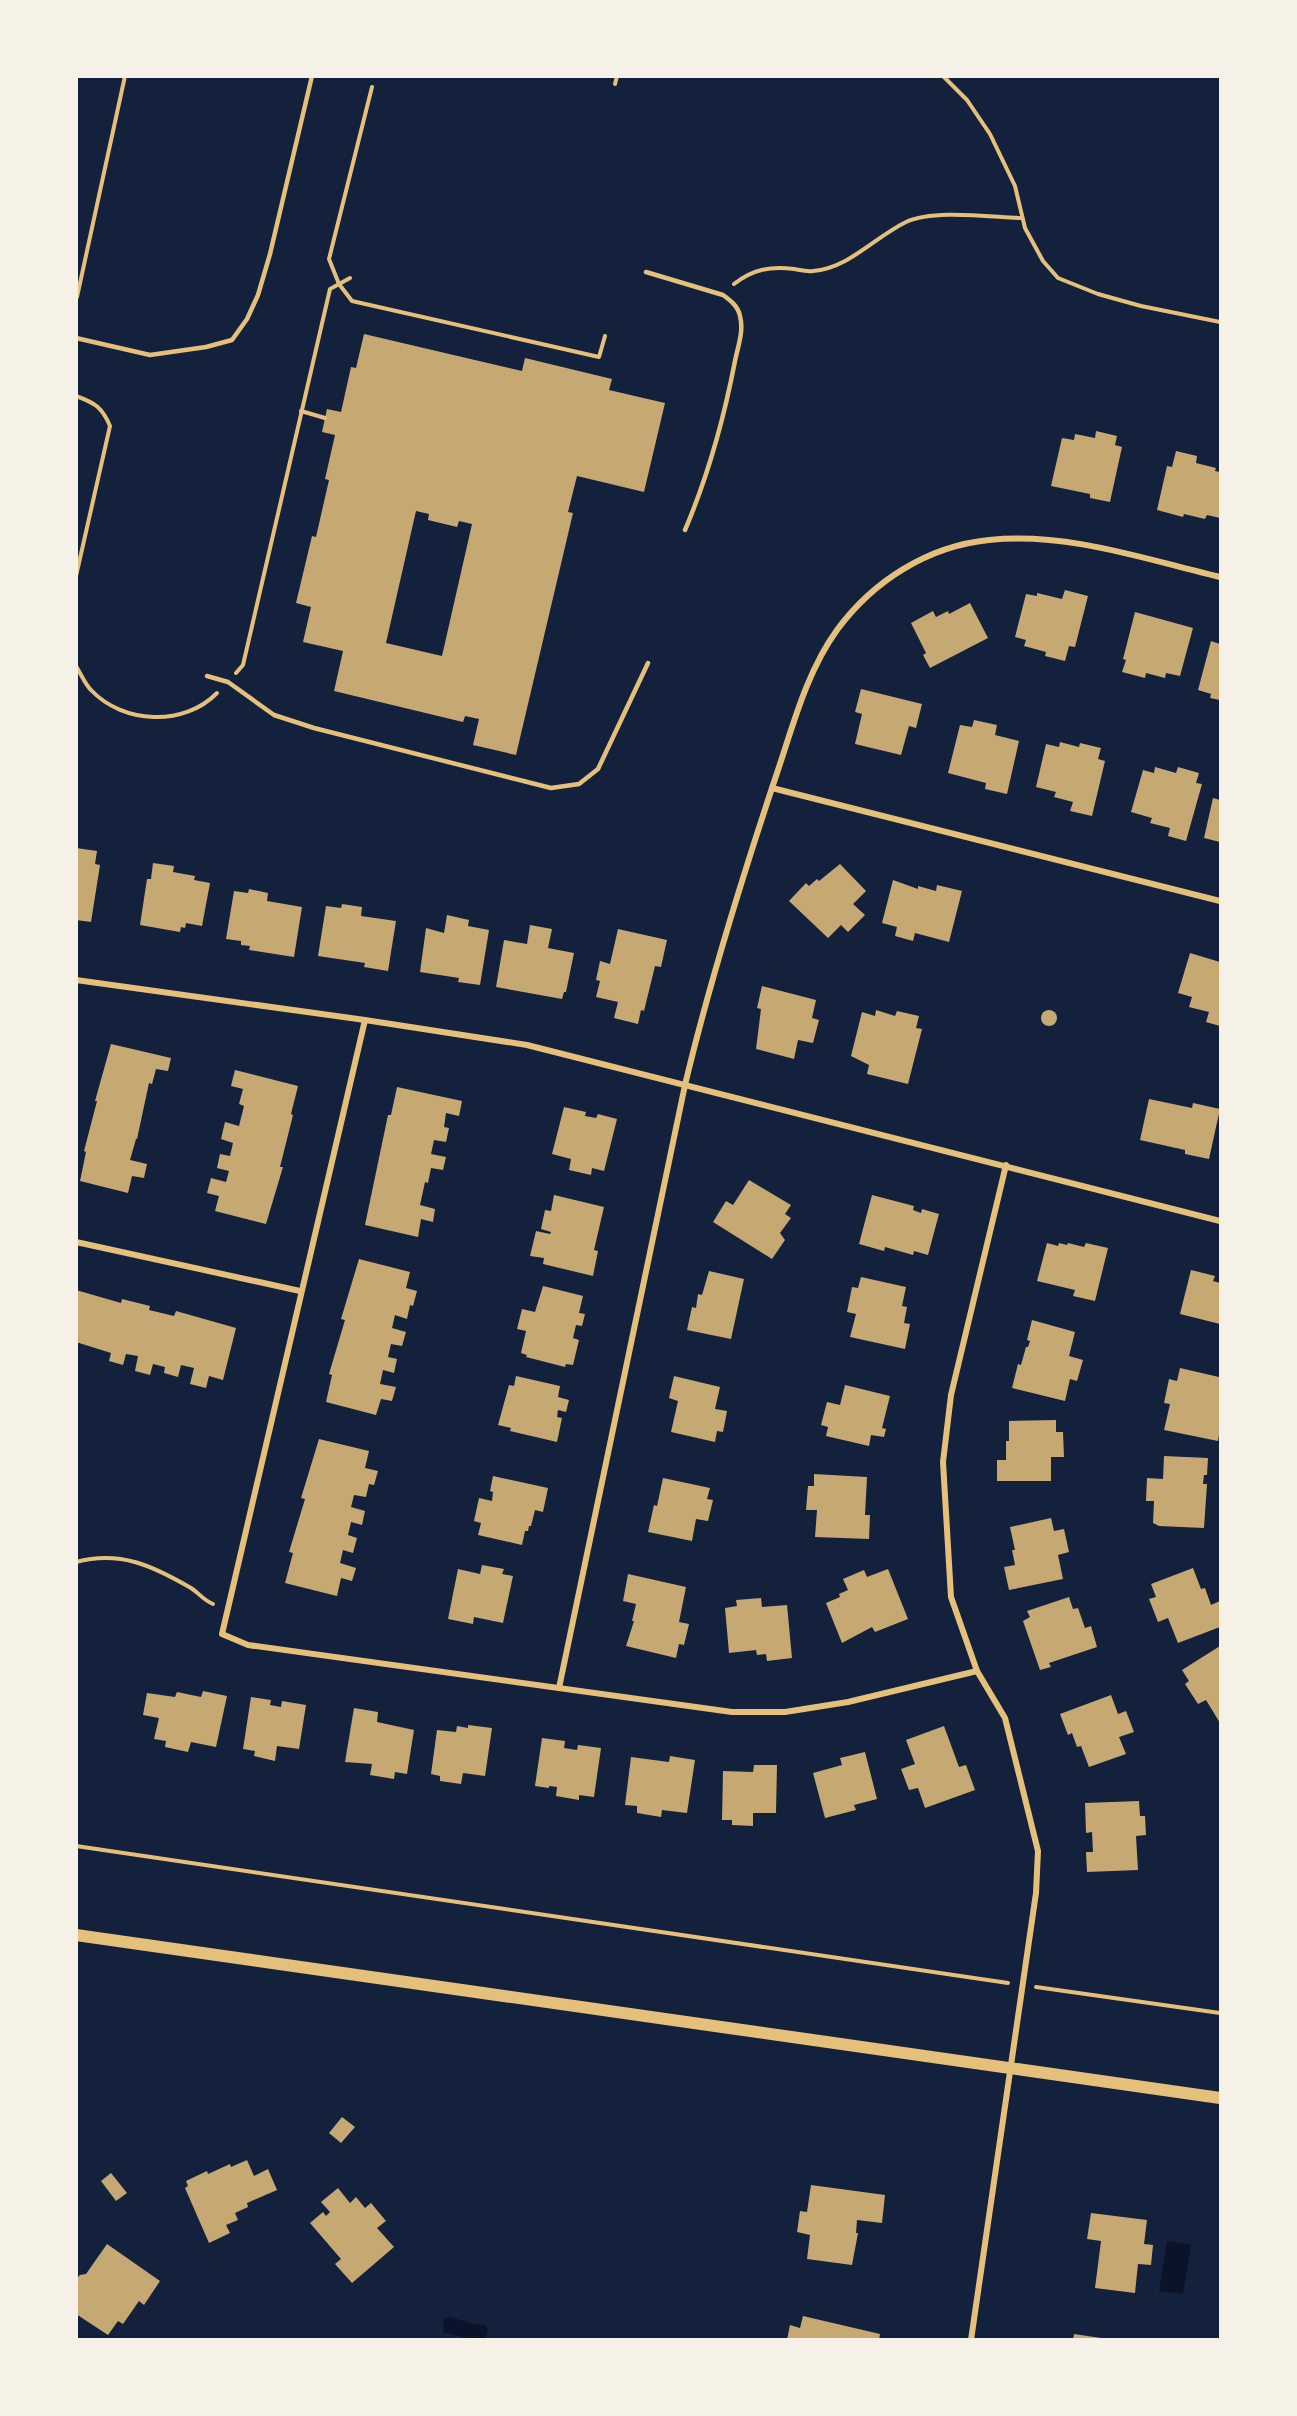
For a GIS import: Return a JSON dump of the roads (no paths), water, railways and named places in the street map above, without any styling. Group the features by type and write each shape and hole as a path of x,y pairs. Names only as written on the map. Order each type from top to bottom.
{"main road":[{"path":"76,1935 1221,2098"}],"street":[{"path":"559,1688 685,1085 704,1006 772,789 815,666 838,629 880,584 908,566 942,550 987,540 1071,541 1221,577"},
{"path":"772,789 1221,901"},
{"path":"76,980 527,1045 1221,1221"},
{"path":"365,1020 300,1291 222,1634 248,1645 732,1712 785,1712 848,1702 977,1671"},
{"path":"971,2340 1036,1893 1038,1851 1005,1718 977,1671 951,1597 943,1462 951,1395 1006,1166"},
{"path":"76,1242 300,1291"}],"lane":[{"path":"76,338 150,355 206,347 232,340 247,319 258,295 270,254 312,76"},
{"path":"646,272 723,295 731,300 740,313 742,328 731,383 699,498 686,530"},
{"path":"207,676 228,682 274,715 314,728 551,788 579,784 598,770 648,663"}],"water":[{"path":"1167,2241 1191,2245 1183,2294 1159,2291"},
{"path":"450,2317 485,2325 488,2329 486,2339 443,2332 444,2319"}]}
